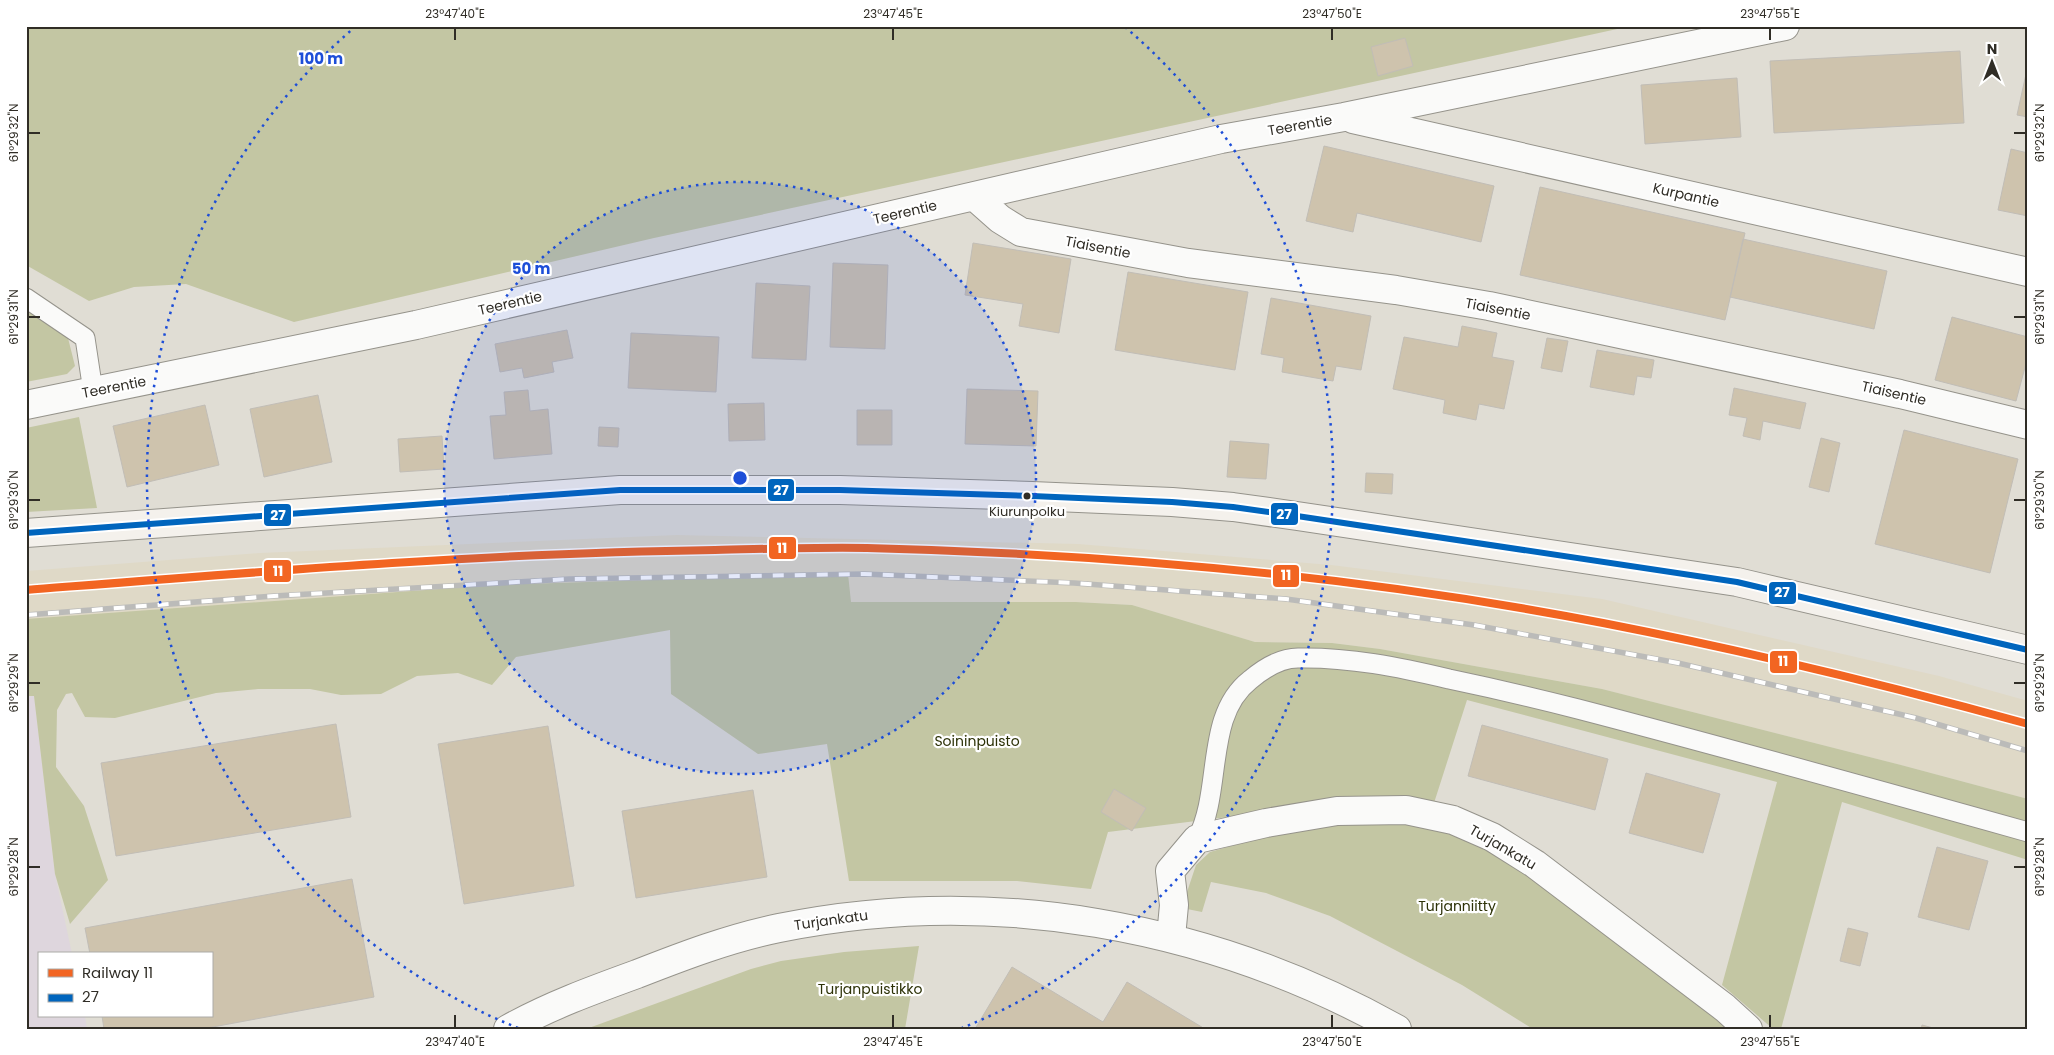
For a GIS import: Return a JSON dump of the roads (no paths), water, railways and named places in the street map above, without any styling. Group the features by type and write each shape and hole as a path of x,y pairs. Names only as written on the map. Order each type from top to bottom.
{"street":[{"name":"Teerentie","path":"26,405 416,325 1221,139 1344,117 1785,26"},
{"name":"Kurpantie","path":"1344,117 2028,272"},
{"name":"Tiaisentie","path":"974,196 1000,219 1021,232 1170,260 1396,290 1489,306 1892,392 2028,425"},
{"path":"26,533 620,490 840,490 1172,502 1270,512 1681,572 1817,599 2028,650"},
{"name":"Turjankatu","path":"1197,839 1336,811 1406,810 1453,820 1492,837 1535,864 1724,1008 1748,1029"},
{"path":"1171,937 1174,905 1170,871 1197,839"},
{"name":"Turjankatu","path":"508,1029 590,992 746,936 779,928 859,915 932,910 1032,913 1116,925 1171,937 1286,975 1357,1007 1397,1029"}],"lane":[{"path":"26,298 85,338 93,391"},
{"path":"1197,839 1208,815 1219,734 1228,709 1237,693 1252,678 1269,666 1296,658 1379,663 1529,697 1673,734 2028,832"}],"railway":[{"path":"26,615 274,596 569,579 864,574 1074,583 1286,599 1474,625 1678,663 1916,718 2028,751"}],"rail line":[{"name":"11","path":"26,590 370,564 629,552 848,548 960,551 1145,562 1237,570 1421,592 1603,623 1764,657 1870,682 2028,724"}],"place":[{"name":"Kiurunpolku","path":"1027,496"}],"park label":[{"name":"Soininpuisto","path":"977,741"},
{"name":"Turjanniitty","path":"1457,906"},
{"name":"Turjanpuistikko","path":"870,989"}]}
